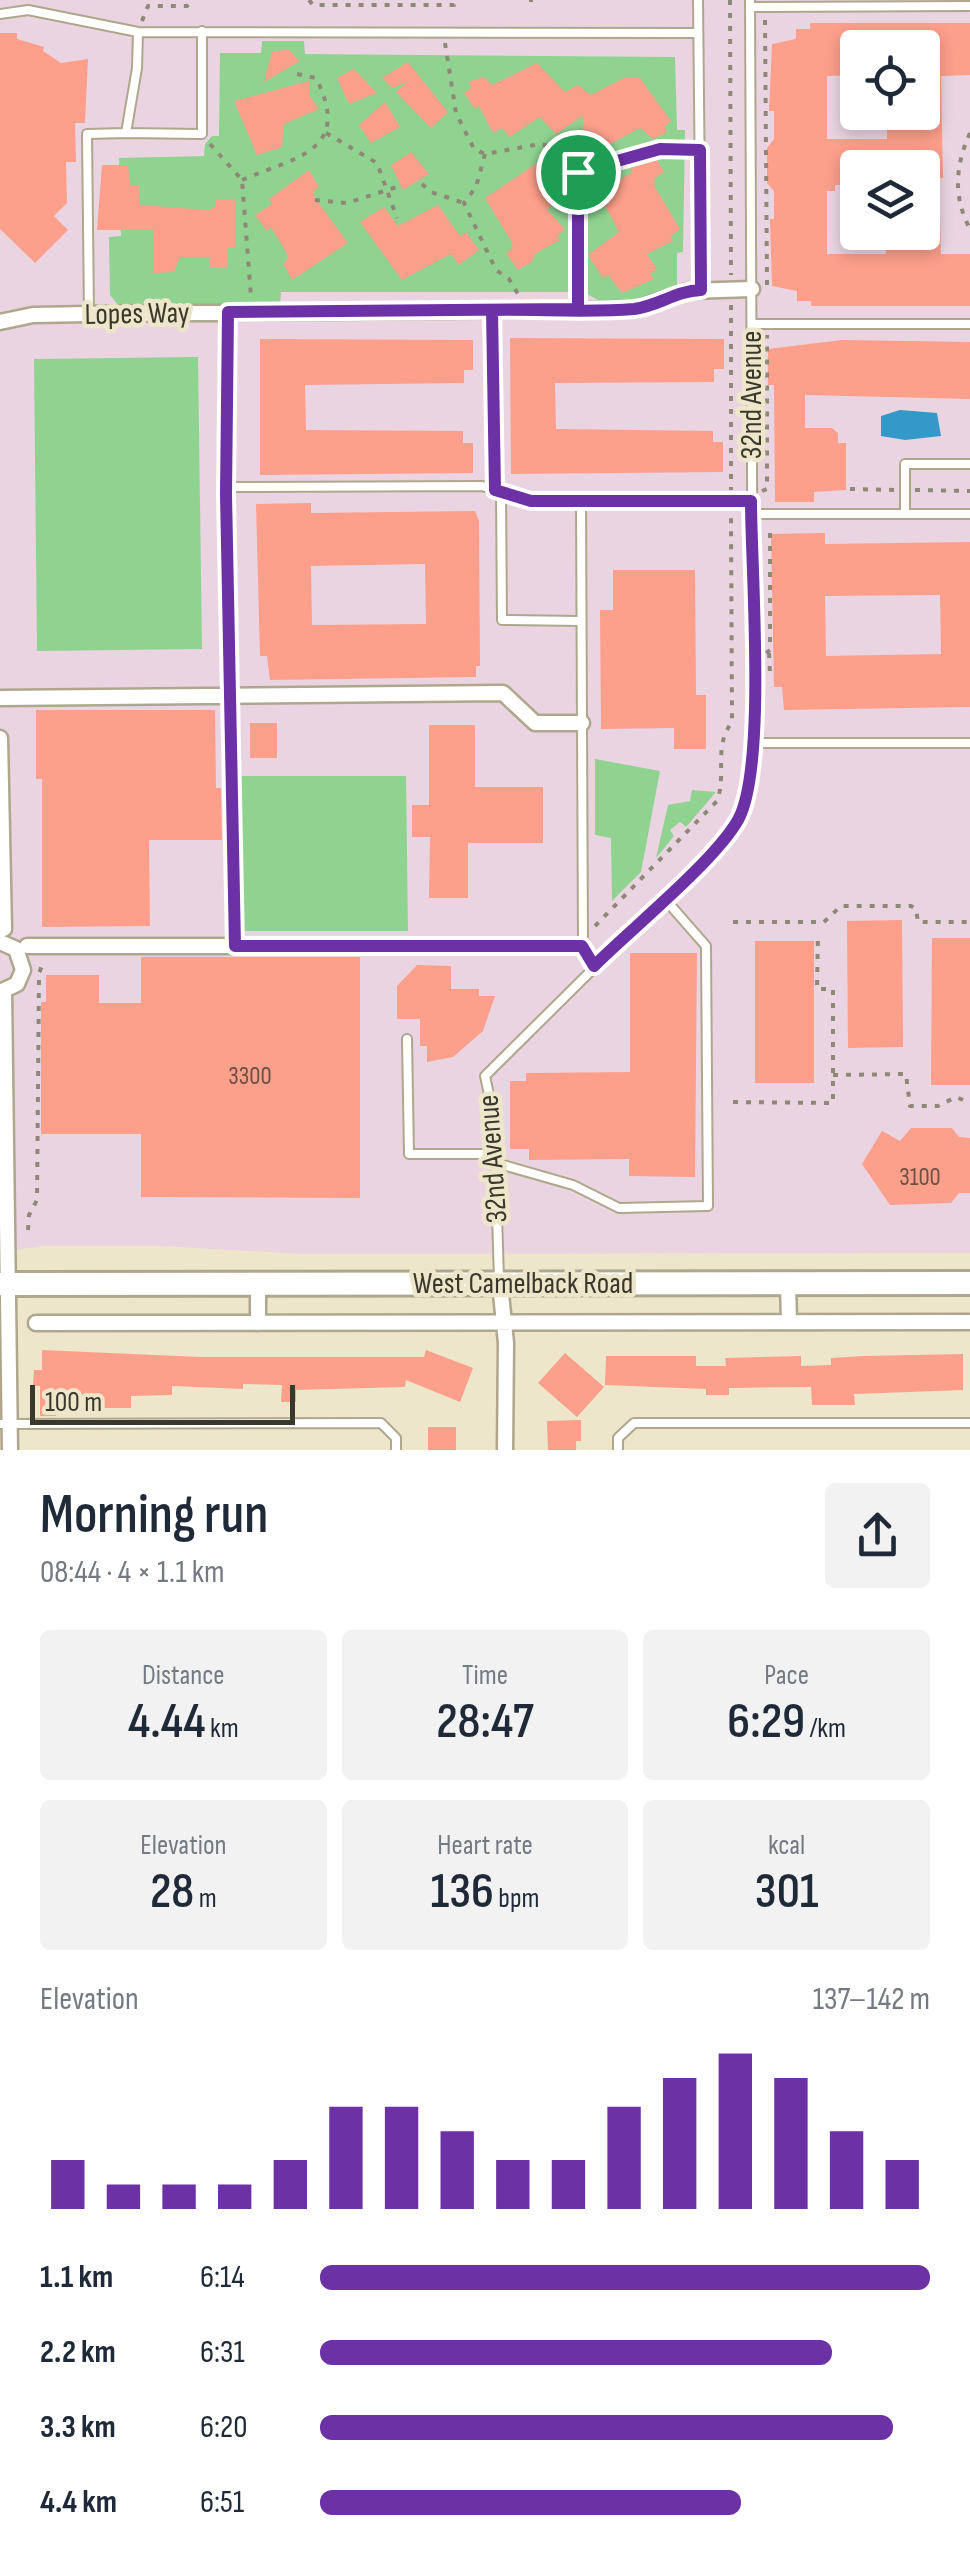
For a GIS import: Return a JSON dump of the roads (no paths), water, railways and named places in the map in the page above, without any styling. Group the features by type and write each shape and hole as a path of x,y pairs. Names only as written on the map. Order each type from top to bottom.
{"main road":[{"name":"West Camelback Road","path":"5,1284 970,1283"}],"street":[{"name":"Lopes Way","path":"0,322 33,315 636,308 671,293 760,291"},
{"path":"228,312 228,676 233,696 235,946"},
{"path":"0,698 503,693 535,724 582,723"},
{"path":"0,738 2,936 23,962 22,978 2,992 5,1424 10,1450"},
{"path":"27,946 44,942 582,946"},
{"path":"258,1284 258,1323"},
{"path":"500,1284 505,1450"},
{"path":"788,1284 789,1322"},
{"name":"West Camelback Road","path":"36,1323 970,1322"}],"lane":[{"path":"698,0 701,290"},
{"path":"750,4 970,6"},
{"name":"32nd Avenue","path":"500,1284 494,1118 485,1076 737,821 747,794 752,744 752,324 760,291 750,4"},
{"path":"0,14 28,10 138,32 698,33"},
{"path":"89,314 87,134 202,134 202,31"},
{"path":"126,133 137,68 138,32"},
{"path":"752,324 970,324"},
{"path":"905,514 905,464 970,464"},
{"path":"226,487 482,486 531,501 751,496"},
{"path":"498,491 502,620 580,620"},
{"path":"581,501 582,946 594,966"},
{"path":"751,514 970,514"},
{"path":"752,744 970,744"},
{"path":"407,1039 409,1154 496,1159 573,1185 619,1208 708,1206 706,946 664,898"},
{"path":"5,1424 381,1423 396,1438 396,1450"},
{"path":"618,1450 618,1438 634,1424 970,1423"}],"water":[{"path":"900,410 937,413 941,436 905,440 881,436 881,416"}]}
